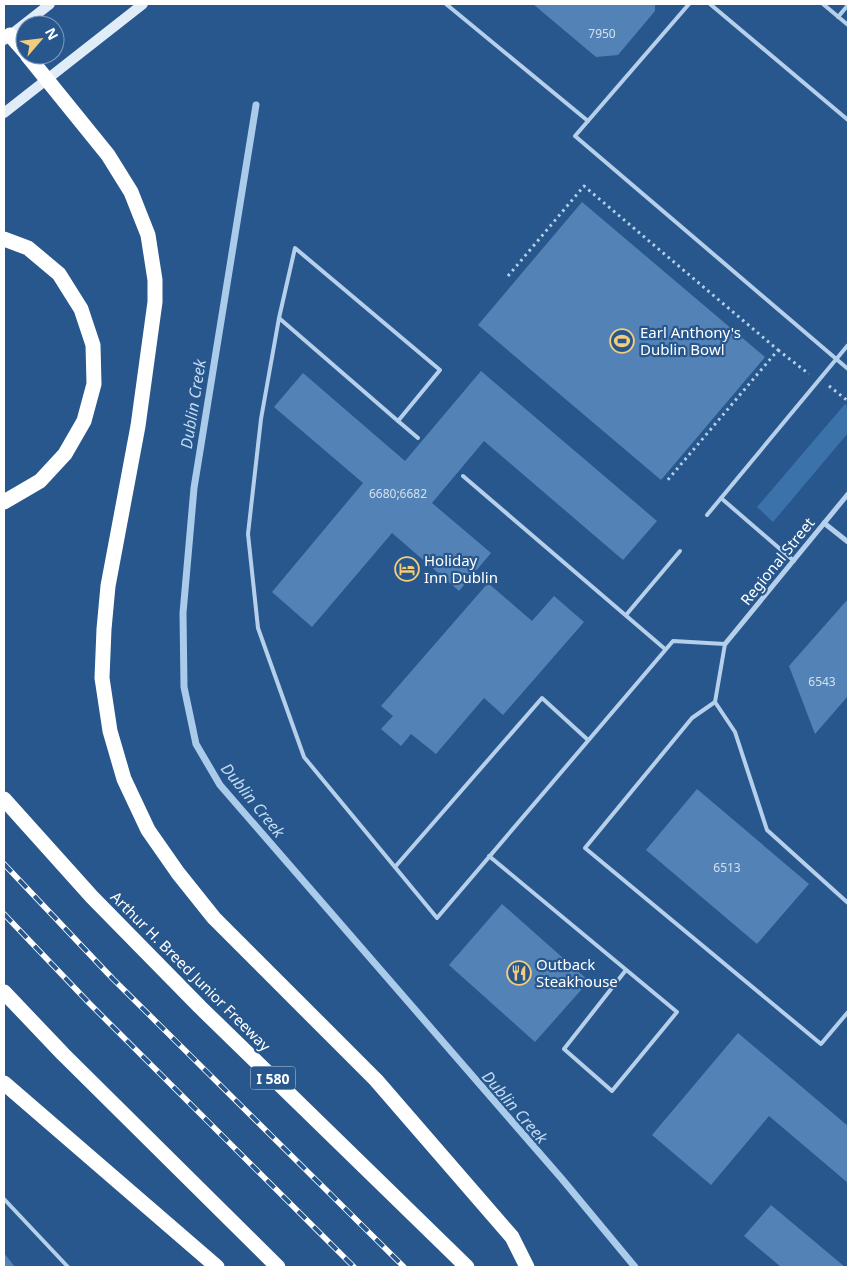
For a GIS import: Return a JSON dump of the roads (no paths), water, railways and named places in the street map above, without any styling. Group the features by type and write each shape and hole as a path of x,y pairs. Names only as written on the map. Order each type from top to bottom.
{"highway":[{"path":"35,65 108,155 131,192 148,236 155,280 155,302 138,426 108,586 104,629 102,678 110,731 124,779 148,830 178,873 214,918 376,1080 512,1237 527,1267"},
{"path":"4,239 28,248 59,274 81,309 93,345 94,384 84,421 65,454 40,481 4,502"},
{"name":"Arthur H. Breed Junior Freeway","path":"4,799 92,897 200,1007 467,1267"},
{"path":"4,992 63,1054 278,1267"},
{"path":"4,1082 217,1267"}],"main road":[{"path":"7,38 50,4"},
{"path":"4,113 143,4"}],"street":[{"name":"Regional Street","path":"725,644 848,494"},
{"path":"824,523 848,542"}],"lane":[{"path":"446,4 588,121"},
{"path":"689,4 575,136 848,369"},
{"path":"710,4 848,120"},
{"path":"823,4 848,25"},
{"path":"838,17 848,5"},
{"path":"398,421 440,370 295,248 279,318 261,419 248,534 258,628 304,757 437,918 673,641 725,644 714,702 692,718 585,848 821,1044 848,1012"},
{"path":"279,318 418,438"},
{"path":"707,515 848,345"},
{"path":"463,476 665,649"},
{"path":"720,498 794,561"},
{"path":"626,615 680,551"},
{"path":"395,868 542,698 588,740"},
{"path":"714,702 735,732 767,830 848,903"},
{"path":"489,856 677,1012 612,1091 564,1049 626,970"},
{"path":"4,1199 68,1267"}],"waterway":[{"name":"Dublin Creek","path":"256,105 194,488 183,613 184,687 196,744 220,785 562,1179 635,1267"}],"railway":[{"path":"4,864 113,979 404,1267"},
{"path":"4,914 89,1003 354,1267"}],"place":[{"name":"Earl Anthony's Dublin Bowl","path":"622,341"},
{"name":"Holiday Inn Dublin","path":"407,569"},
{"name":"Outback Steakhouse","path":"519,973"}]}
